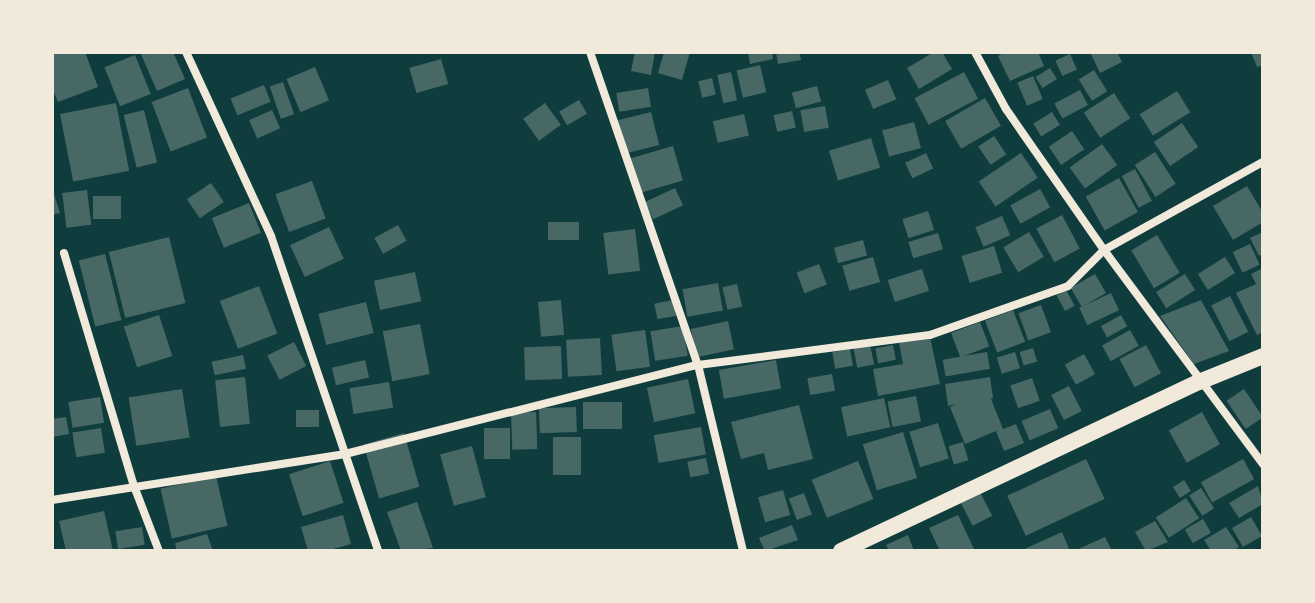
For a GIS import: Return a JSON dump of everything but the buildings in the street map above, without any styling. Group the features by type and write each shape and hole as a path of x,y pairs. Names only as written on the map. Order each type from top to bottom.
{"main road":[{"path":"841,551 1199,382 1263,356"}],"street":[{"path":"186,52 271,236 378,551"},
{"path":"590,52 698,365 743,551"},
{"path":"975,52 1006,109 1104,250 1199,382 1263,464"},
{"path":"52,500 345,454 698,365 930,335 1068,286 1104,250 1263,162"},
{"path":"64,253 134,486 159,551"}]}
